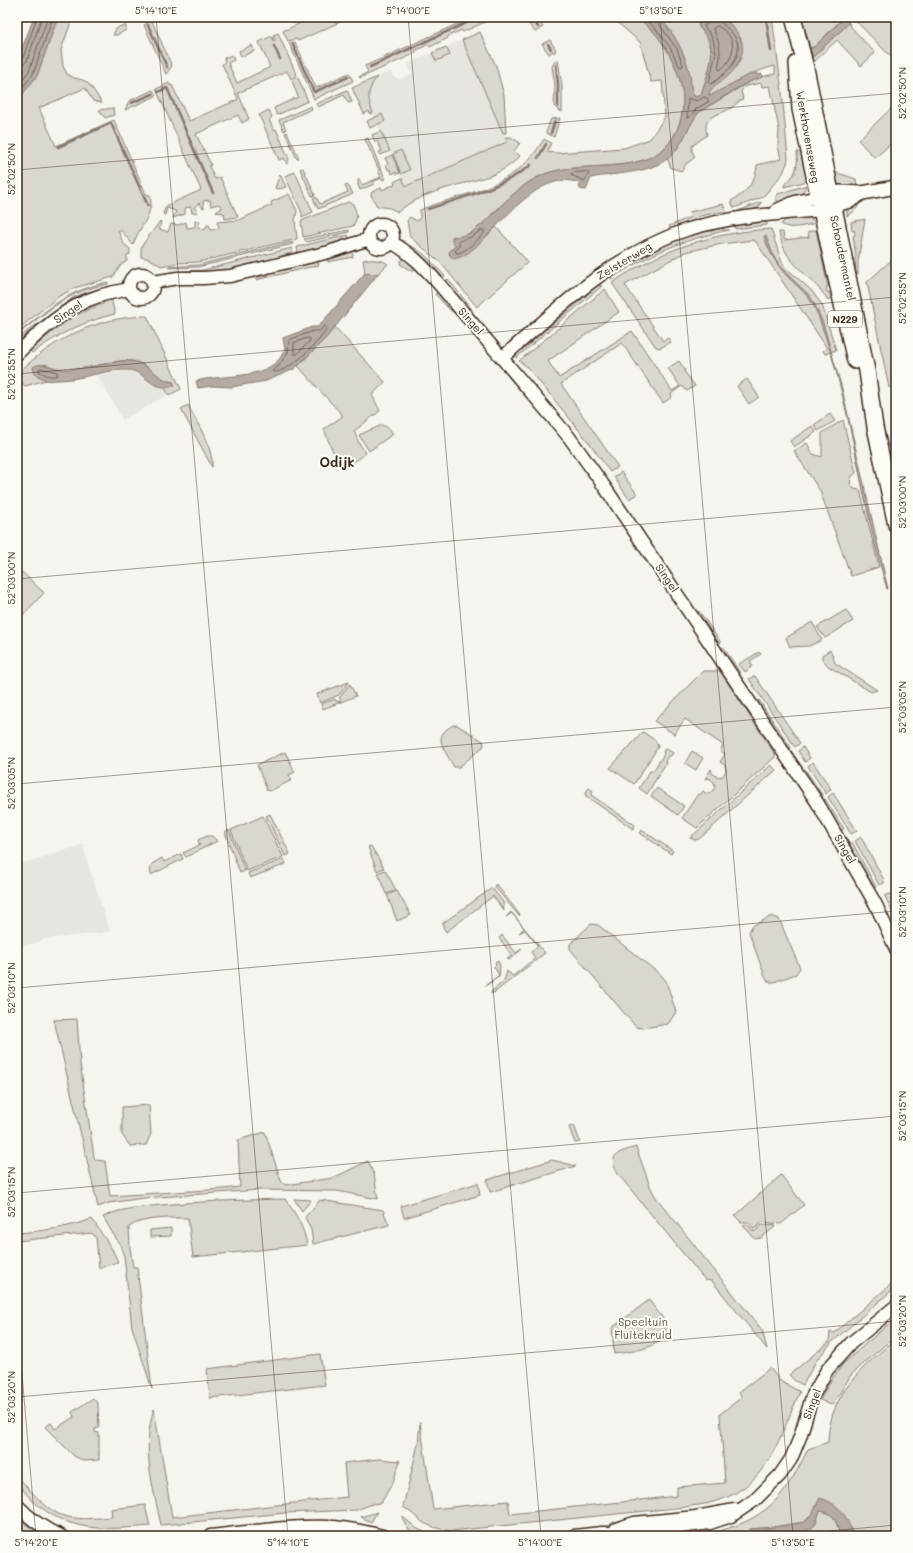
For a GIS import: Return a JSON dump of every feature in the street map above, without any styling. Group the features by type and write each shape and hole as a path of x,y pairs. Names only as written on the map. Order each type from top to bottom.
{"main road":[{"name":"Werkhovenseweg","path":"793,17 806,68 826,202"},
{"path":"826,202 847,192 862,193 896,187"},
{"name":"Schoudermantel","path":"826,202 867,370 875,427 896,525"}],"street":[{"name":"Zeisterweg","path":"502,358 600,274 641,249 687,230 770,213 795,202 826,202"},
{"path":"382,223 386,224 391,229 393,235 391,242 384,248 375,247 369,240 369,231 374,225 382,223"},
{"name":"Singel","path":"17,354 58,317 72,308 99,296 129,289 131,280 139,274 147,275 153,282 178,278 219,278 329,252 369,240"},
{"name":"Singel","path":"391,242 405,250 419,262 569,437 604,486 817,802 876,904 896,949"},
{"name":"Singel","path":"574,1536 635,1532 710,1524 724,1519 755,1500 780,1475 790,1459 800,1437 812,1397 827,1370 851,1343 896,1306"},
{"path":"17,1505 32,1519 53,1533 61,1536"},
{"path":"210,1536 321,1526 349,1529 383,1536"}],"shaded area":[{"path":"462,40 507,142 405,186 360,84 391,71 394,77 400,79 412,74 408,64"},
{"path":"129,370 157,386 165,388 169,394 123,420 97,375"},
{"path":"84,844 84,851 110,932 46,939 32,944 17,946 17,865"}],"green space":[{"path":"58,17 73,17 61,50 63,66 67,74 74,78 83,80 90,85 102,103 93,101 85,88 39,108 56,146 114,120 146,194 150,195 151,202 148,215 133,245 121,230 118,231 124,244 130,249 130,254 127,255 127,261 121,265 113,277 74,288 58,297 17,329 17,106 21,96 37,75"},
{"path":"146,17 150,17 172,66 166,74 144,25 147,23"},
{"path":"314,17 338,17 340,22 298,41 297,39 288,41 283,31"},
{"path":"456,17 496,17 463,32 462,30 448,36 448,38 430,47 429,44 415,51 416,53 360,78 359,77 368,72 365,66 459,23"},
{"path":"523,17 535,17 543,27 535,32"},
{"path":"611,17 637,17 653,31 670,56 675,66 683,95 682,113 675,134 664,149 649,158 612,166 573,168 554,171 538,177 513,194 476,229 466,235 452,237 485,238 496,227 528,262 477,307 440,262 410,237 407,221 410,217 417,221 420,218 420,210 493,185 504,179 519,169 527,161 544,139 551,143 547,152 556,153 624,148 650,139 665,117 662,81 651,82 640,42"},
{"path":"659,17 772,17 782,92 788,158 783,173 763,197 734,208 731,201 741,195 749,187 754,177 757,165 781,159 778,146 779,129 770,86 762,87 761,83 746,86 741,91 743,99 726,111 712,117 707,123 707,135 692,146 692,151 695,157 686,164 682,171 671,168 667,158 677,148 699,112 756,78 775,74 775,66 749,75 710,97 709,94 711,90 728,76 741,39 731,25 698,26 709,43 711,59 701,95 697,97 694,96 691,89 688,67 682,51 674,37"},
{"path":"802,17 844,17 814,47 810,48"},
{"path":"855,17 896,17 896,62 854,19"},
{"path":"849,23 875,53 861,66 837,40 813,63 812,57"},
{"path":"121,26 126,26 126,30 117,35 113,35 116,29"},
{"path":"480,32 496,66 504,95 506,133 503,133 462,40"},
{"path":"278,33 297,76 291,79 287,71 238,93 249,119 242,123 238,115 196,134 211,165 209,166 215,179 220,177 238,217 225,219 224,213 216,212 222,208 219,204 211,206 210,200 203,201 204,208 199,203 194,207 198,212 192,213 191,207 185,208 185,214 173,218 176,211 167,208 165,215 163,214 166,206 201,190 156,89 169,83 171,86 172,85 189,121 237,100 238,99 222,64 225,62 224,58 232,55 234,60 228,63 237,83 270,67 259,42 272,36 273,41 275,40 273,35"},
{"path":"550,40 556,50 554,53 553,51 550,54 542,44"},
{"path":"295,42 316,88 349,73 353,81 314,99 289,43"},
{"path":"252,45 254,51 241,57 239,51"},
{"path":"446,47 450,55 436,61 432,53"},
{"path":"556,60 558,60 562,86 562,112 554,106 555,86 552,66"},
{"path":"377,77 371,86 369,94 373,113 370,114 369,111 364,114 352,88"},
{"path":"298,78 308,101 277,115 274,108 298,97 292,81"},
{"path":"153,90 156,96 125,110 129,101"},
{"path":"347,90 352,102 348,103 344,95 318,107 316,104"},
{"path":"896,104 896,139 875,158 858,140"},
{"path":"311,106 312,109 283,122 286,130 284,131 279,120"},
{"path":"113,108 114,115 105,118 99,110"},
{"path":"269,110 272,117 269,120 274,130 276,129 289,159 287,164 284,158 279,160 259,115"},
{"path":"382,114 385,121 370,128 367,121"},
{"path":"560,118 554,137 546,133 551,119"},
{"path":"381,131 390,151 381,155 379,152 382,151 372,135"},
{"path":"287,132 299,158 297,159 285,133"},
{"path":"505,137 511,137 520,143 514,151 520,156 507,167 492,175 430,194 407,205 398,212 390,208 377,206 371,195 372,192 381,188 382,190 395,184 394,182 402,178 406,186 507,142"},
{"path":"368,138 380,167 378,168 365,139"},
{"path":"401,150 410,170 401,174 393,154"},
{"path":"797,152 802,152 807,181 784,187 784,185 794,175 797,162"},
{"path":"392,155 400,173 397,174 396,172 392,174 390,169 388,170 386,165 388,164 385,158"},
{"path":"303,168 315,195 312,196 300,169"},
{"path":"381,168 385,179 383,180 382,178 373,182 374,184 360,190 358,180 359,179 362,185 381,177 378,170"},
{"path":"832,171 856,179 857,187 840,186 836,182"},
{"path":"295,172 313,212 302,217 302,213 285,176"},
{"path":"280,174 286,187 279,189 275,188"},
{"path":"347,185 353,194 318,209 313,198 316,197 320,204 348,192 345,186"},
{"path":"807,185 801,195 782,203 777,201 775,198 778,194"},
{"path":"289,194 297,211 295,221 297,239 198,262 161,266 150,259 141,257 141,248 143,244 160,221 159,229 168,232 171,224 178,225 186,222 187,228 195,227 195,221 200,221 198,227 205,230 207,225 209,225 211,230 219,228 217,222 239,220 272,205 271,202"},
{"path":"859,201 856,210 847,216 847,208"},
{"path":"348,202 353,204 357,217 353,226 303,237 301,221"},
{"path":"761,202 760,206 753,210 738,211"},
{"path":"723,204 726,211 700,216 692,222 671,229 669,226 691,217 689,212"},
{"path":"788,218 810,218 817,223 793,227 781,224"},
{"path":"865,219 858,261 858,274 856,274 856,257 853,236 855,235 854,230 852,231 851,222"},
{"path":"762,221 767,223 767,225 735,229 734,224"},
{"path":"723,228 723,230 729,230 696,238 667,248 611,279 611,272 659,247 696,233 710,229 711,231"},
{"path":"771,229 781,260 785,267 811,290 822,305 836,350 825,354 823,351 827,348 756,242 753,240 722,244 685,252 625,285 663,341 668,338 671,342 660,348 656,347 612,283 649,261 688,245 729,234"},
{"path":"349,230 349,232 307,242 304,239"},
{"path":"816,230 828,287 826,288 831,297 828,300 786,253 779,232 783,232 784,240 809,237 808,232"},
{"path":"348,235 349,241 298,255 297,247"},
{"path":"292,242 293,244 198,267 169,268 198,265"},
{"path":"412,246 425,255 445,276 441,279 410,249"},
{"path":"292,248 293,253 281,256 282,259 236,270 171,275 170,272 203,270"},
{"path":"352,248 353,257 328,262 327,257"},
{"path":"406,256 418,266 413,272 400,264"},
{"path":"896,256 896,381 889,388 867,282"},
{"path":"318,259 319,265 256,280 255,278 269,275 268,271"},
{"path":"368,259 383,261 388,264 378,274 365,273 363,260"},
{"path":"448,279 471,308 473,312 471,314 444,282"},
{"path":"108,282 108,284 82,291 72,296 22,331 61,300 82,290"},
{"path":"595,284 602,286 516,358 516,354 522,346 527,346 587,295 588,291"},
{"path":"108,287 87,296 83,294 75,298 23,337 24,341 22,343 19,340 20,337 26,332 74,297 87,292"},
{"path":"605,289 619,312 548,361 559,378 632,331 672,391 680,386 668,368 679,361 695,386 687,391 682,386 671,394 672,397 663,403 622,343 561,384 618,467 610,472 591,445 548,392 526,366 519,361"},
{"path":"439,290 462,317 460,318 448,308 435,294"},
{"path":"111,298 115,314 71,329 32,353 28,349 33,348 74,317 103,304 105,300"},
{"path":"147,316 181,389 169,395 165,388 175,386 173,382 168,381 143,365 133,361 120,361 72,369 51,367 45,364 35,374 46,380 25,386 17,377 17,374 45,350 76,332 110,321 128,317"},
{"path":"334,326 385,382 372,395 380,411 354,431 359,443 366,453 358,460 347,463 337,457 324,429 343,416 298,366 326,338"},
{"path":"747,379 759,397 749,404 737,386"},
{"path":"188,405 207,444 212,460 212,467 181,409"},
{"path":"830,414 835,421 818,431 814,425"},
{"path":"843,420 856,473 851,477 850,483 854,489 860,490 879,567 851,576 820,491 794,451 807,443 813,454 822,457 822,433"},
{"path":"382,425 389,428 393,434 369,451 359,435"},
{"path":"812,426 816,432 794,447 790,441"},
{"path":"621,472 637,494 629,499 614,477"},
{"path":"22,572 44,593 17,621 17,578"},
{"path":"846,610 853,621 825,638 817,627"},
{"path":"699,611 720,641 718,646 697,614"},
{"path":"812,622 822,640 809,646 790,647 786,638"},
{"path":"722,647 741,674 735,672 720,649"},
{"path":"830,650 835,663 877,690 871,692 828,666 822,659 822,655"},
{"path":"759,652 761,654 750,661 753,666 745,672 739,664"},
{"path":"703,671 720,671 775,754 775,757 697,828 682,818 698,794 700,795 703,791 707,794 711,793 715,787 714,782 709,778 705,779 711,769 712,773 718,777 723,776 726,771 725,765 720,762 725,754 720,751 723,745 685,719 674,734 654,721"},
{"path":"755,676 800,743 795,747 749,679"},
{"path":"349,682 339,695 320,703 317,694"},
{"path":"350,684 356,696 323,709 321,704 335,699 336,701 340,702 340,697"},
{"path":"759,700 791,748 788,751 756,703"},
{"path":"453,725 457,725 483,741 484,746 459,767 454,767 442,746 441,741 443,733"},
{"path":"643,732 656,741 658,747 634,784 610,768"},
{"path":"803,747 810,758 805,762 798,751"},
{"path":"665,749 673,753 671,756 669,755 665,761 666,763 647,794 639,788 650,771 653,771 664,754 663,751"},
{"path":"692,751 703,758 696,770 685,763"},
{"path":"285,752 295,772 289,775 292,780 270,791 267,790 257,765"},
{"path":"813,762 831,789 826,794 808,766"},
{"path":"771,765 776,770 699,839 695,840 690,838"},
{"path":"805,769 823,796 820,798 802,772"},
{"path":"589,788 593,791 591,795 635,825 633,829 586,796 585,793"},
{"path":"657,788 684,806 678,815 651,796"},
{"path":"833,793 857,831 851,834 828,797"},
{"path":"825,799 844,829 840,831 822,801"},
{"path":"270,814 290,854 285,856 266,816"},
{"path":"263,816 283,857 247,871 231,830"},
{"path":"229,830 245,871 240,873 225,832"},
{"path":"642,830 673,851 671,854 640,833"},
{"path":"207,836 212,836 217,841 186,857 183,853 200,845 198,840"},
{"path":"861,837 884,880 884,883 879,885 855,841"},
{"path":"852,842 876,887 872,889 849,846"},
{"path":"371,846 384,868 377,871 368,847"},
{"path":"181,854 183,859 151,875 150,868 152,864 162,858 164,862"},
{"path":"284,859 286,864 250,878 248,873"},
{"path":"385,870 396,890 386,894 378,873"},
{"path":"496,884 520,915 519,916 494,886"},
{"path":"492,888 503,902 504,911 493,896 446,932 443,927 443,923"},
{"path":"397,891 411,915 397,921 387,895"},
{"path":"889,894 892,895 896,904 896,915 894,916 885,896"},
{"path":"772,916 779,919 800,968 796,974 774,982 769,982 765,977 749,932 752,926"},
{"path":"517,919 545,953 491,994 491,992 504,981 507,971 513,976 535,958 531,952 538,946 525,930 519,933 524,928"},
{"path":"591,924 598,925 662,976 666,981 676,1012 668,1024 643,1028 636,1027 570,949 570,944"},
{"path":"502,935 516,953 522,949 509,960 507,959 512,955 499,938"},
{"path":"498,961 500,966 499,977 485,986 499,975 494,967 496,965 495,963"},
{"path":"77,1019 80,1063 94,1157 95,1160 105,1161 110,1196 240,1187 238,1140 265,1132 281,1181 285,1185 333,1178 368,1161 374,1174 378,1199 337,1191 260,1190 144,1198 109,1203 98,1207 54,1020"},
{"path":"149,1105 151,1134 146,1145 130,1146 122,1135 122,1107"},
{"path":"574,1125 580,1142 575,1143 569,1127"},
{"path":"636,1147 655,1196 762,1330 767,1349 712,1281 705,1280 618,1174 614,1162 616,1155 620,1152"},
{"path":"552,1160 576,1166 490,1192 487,1180"},
{"path":"781,1175 804,1205 781,1224 763,1222 754,1229 748,1222 741,1222 735,1216"},
{"path":"478,1183 480,1195 404,1218 401,1206"},
{"path":"285,1199 299,1221 304,1232 307,1245 193,1257 188,1218 166,1218 141,1221 129,1227 133,1267 137,1267 152,1389 132,1327 124,1256 120,1245 103,1217 124,1210 147,1206"},
{"path":"294,1199 311,1200 302,1211"},
{"path":"320,1200 383,1210 389,1225 313,1244 311,1230 305,1217"},
{"path":"92,1219 112,1249 118,1262 99,1268 96,1238 92,1233 17,1241 17,1233 55,1229"},
{"path":"747,1224 754,1232 762,1225 776,1226 761,1238 755,1239 743,1225"},
{"path":"171,1228 171,1236 150,1237 150,1230"},
{"path":"896,1280 896,1287 832,1342 816,1361 803,1385 795,1381 789,1375 829,1342 830,1332 834,1333"},
{"name":"Speeltuin Fluitekruid","path":"649,1300 665,1322 666,1333 662,1339 655,1344 638,1350 614,1354 612,1328"},
{"path":"896,1317 896,1335 851,1375 833,1404 831,1405 820,1400 830,1382 843,1364"},
{"path":"896,1339 896,1536 853,1536 849,1525 820,1498 814,1511 805,1522 750,1529 750,1536 698,1536 738,1525 753,1518 778,1498 798,1469 808,1449 828,1442 834,1410 850,1383 871,1360"},
{"path":"320,1354 325,1385 210,1398 207,1369"},
{"path":"770,1368 780,1381 800,1392 778,1443 769,1459 759,1473 747,1485 732,1495 710,1503 685,1507 451,1531 428,1525 403,1507 418,1444 420,1422 433,1509 508,1501 510,1514 677,1496 677,1487 725,1483 720,1414 742,1397 739,1392"},
{"path":"93,1398 98,1404 99,1428 95,1429 95,1432 99,1433 99,1460 84,1461 74,1456 45,1427 51,1423 55,1429 74,1417 72,1412"},
{"path":"154,1409 172,1517 347,1497 344,1463 379,1459 400,1461 393,1482 381,1503 372,1504 357,1510 285,1513 161,1525 152,1482 148,1453 148,1438"},
{"path":"17,1476 40,1501 61,1515 79,1518 112,1517 111,1509 145,1505 150,1526 118,1528 88,1527 60,1519 31,1499 17,1482"},
{"path":"820,1511 832,1516 836,1522 840,1536 765,1536 808,1530 814,1526"},
{"path":"377,1512 371,1522 361,1517"},
{"path":"17,1516 23,1522 42,1536 20,1536"},
{"path":"402,1516 416,1528 432,1536 417,1534 409,1530"},
{"path":"322,1533 349,1536 260,1536"}],"water":[{"path":"34,17 58,17 37,76 21,96 17,106 17,62"},
{"path":"637,17 659,17 669,30 685,59 694,96 697,97 701,95 711,62 710,42 698,23 707,19 719,18 727,21 738,34 742,45 741,57 736,67 727,77 712,89 709,94 710,96 756,72 757,75 762,74 763,77 746,83 699,112 677,149 660,164 637,171 591,178 586,190 580,189 579,183 567,181 554,182 542,187 519,204 465,255 454,259 450,256 449,252 456,245 452,242 452,237 466,235 476,230 507,200 538,177 554,171 573,168 612,166 631,163 649,158 664,149 675,134 681,119 683,102 681,83 670,55 659,38"},
{"path":"844,18 849,23 814,56 812,56 810,48 814,47"},
{"path":"764,236 766,236 774,257 788,275 810,296 823,323 842,389 888,589 870,523 841,389 820,320 808,297 782,271 776,262 770,252"},
{"path":"365,273 378,274 326,338 294,369 266,381 231,387 212,386 198,388 196,381 257,372 274,364 282,356 285,349 283,338 312,327 318,327"},
{"path":"122,361 142,364 161,377 173,382 175,386 166,387 154,384 140,374 128,370 111,371 67,380 48,380 35,374 33,367 43,365 60,369 76,369"},
{"path":"820,1498 833,1504 842,1512 853,1536 840,1536 836,1522 832,1516 820,1511 814,1526 803,1532 784,1535 750,1536 750,1529 805,1522 814,1511"}],"waterway":[{"path":"370,67 479,17"},
{"path":"531,17 538,27"},
{"path":"766,17 771,51"},
{"path":"148,25 167,67"},
{"path":"548,44 551,49"},
{"path":"293,45 314,92 348,77"},
{"path":"274,46 280,59"},
{"path":"556,65 558,107"},
{"path":"158,92 167,88 213,193"},
{"path":"131,103 153,94"},
{"path":"551,133 555,121"},
{"path":"58,147 111,123 148,206"},
{"path":"538,158 546,144"},
{"path":"428,209 481,192 507,180 531,165"}],"district":[{"name":"Odijk","path":"337,462"}]}
